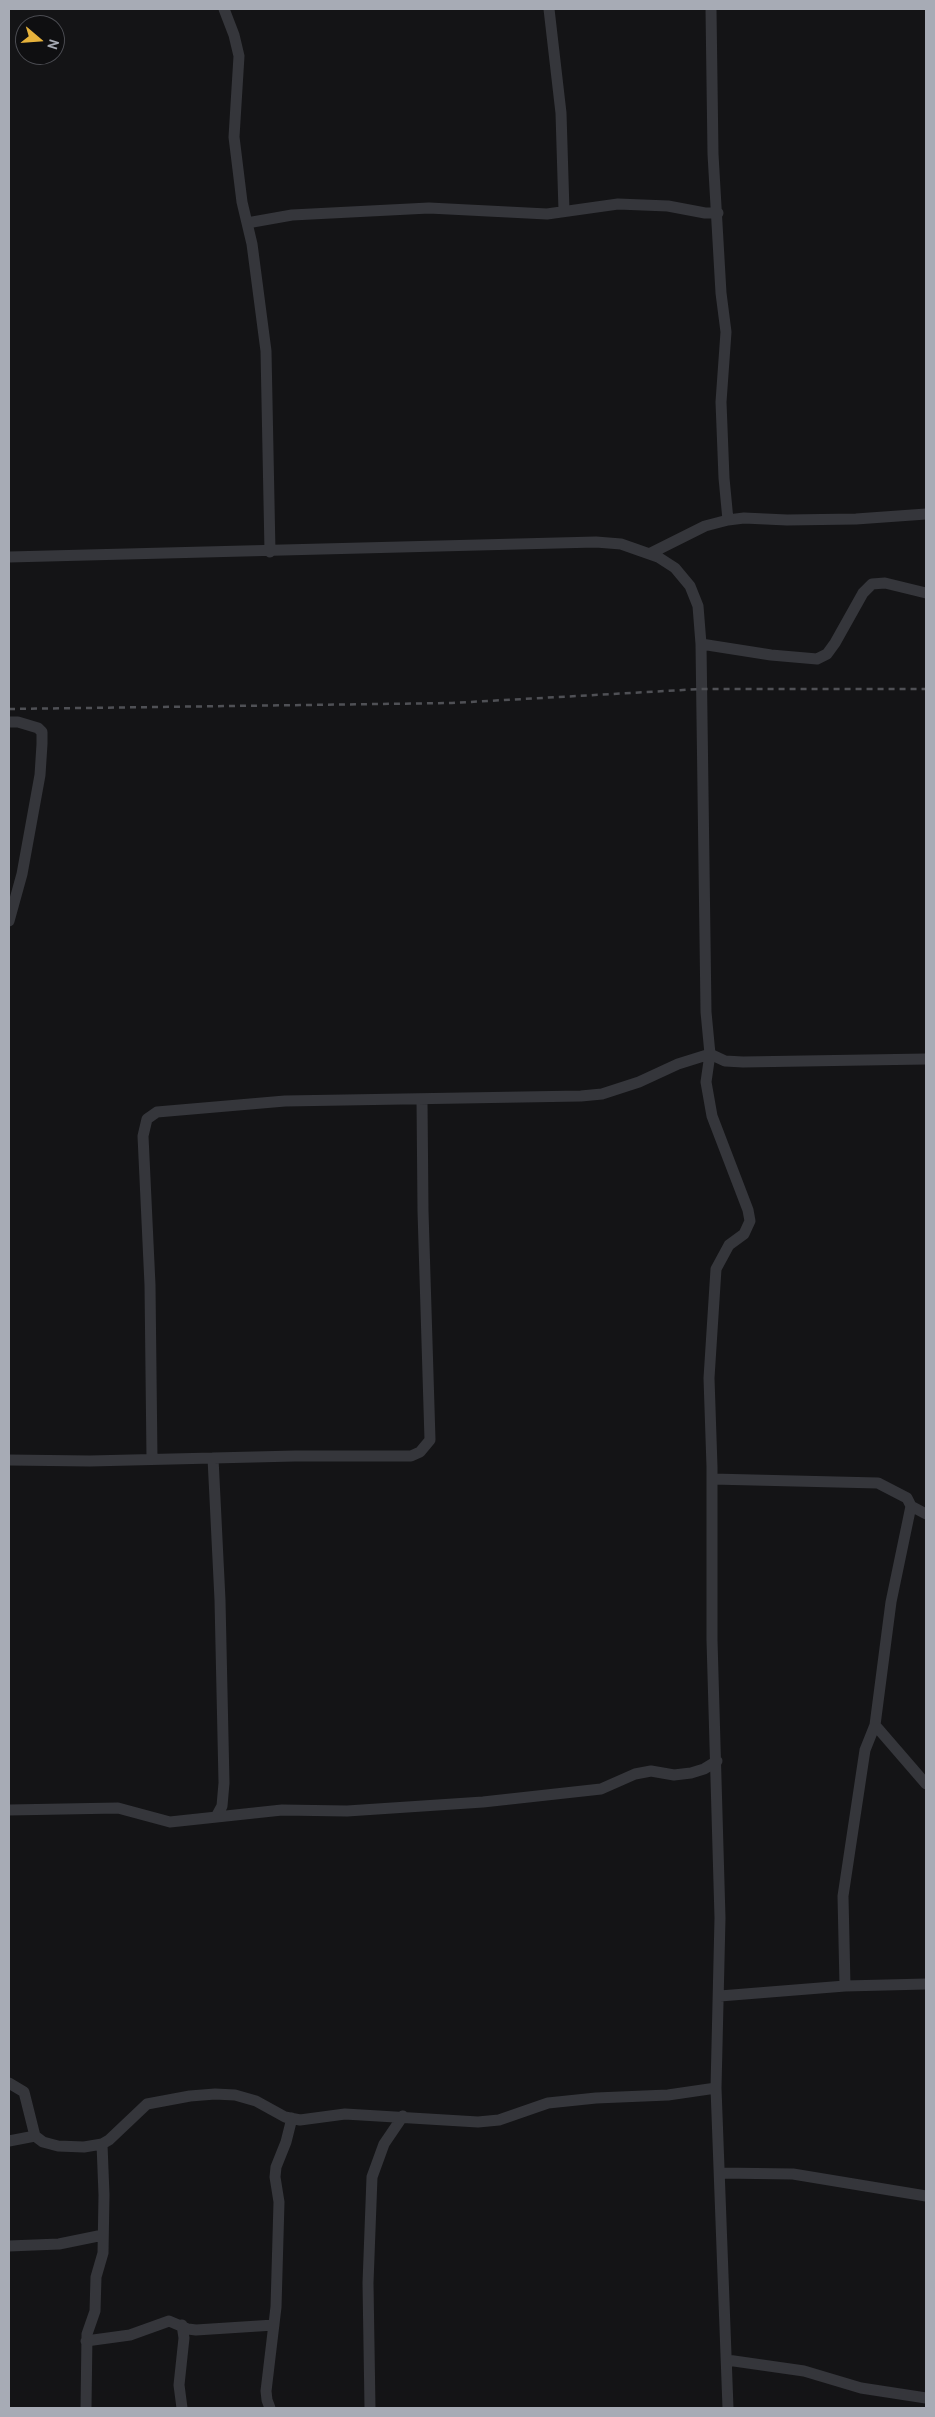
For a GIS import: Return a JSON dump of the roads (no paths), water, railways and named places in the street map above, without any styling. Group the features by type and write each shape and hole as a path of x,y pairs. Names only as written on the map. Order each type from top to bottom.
{"street":[{"path":"224,9 234,35 239,56 234,136 242,202 252,244 266,351 270,552"},
{"path":"549,9 561,113 564,211"},
{"path":"711,9 712,120 721,293 726,332 721,402 728,520"},
{"path":"247,223 292,216 429,208 547,214 618,204 668,206 705,213 718,213"},
{"path":"651,553 705,526 728,520 744,518 787,520 856,519 926,514"},
{"path":"9,557 270,552 596,542 621,544 651,553 675,568 690,586 698,606 701,644 706,1012 710,1054 706,1082 712,1116 748,1210 750,1221 744,1234 729,1245 716,1269 709,1378 712,1479 712,1640 717,1761 720,1996 716,2088 728,2408"},
{"path":"701,644 771,655 818,658 827,654 836,643 863,593 872,584 885,583 926,593"},
{"path":"9,722 18,722 38,728 42,732 40,775 22,874 9,921"},
{"path":"152,1459 150,1285 143,1136 147,1119 157,1112 285,1101 581,1096 602,1094 639,1082 678,1064 710,1054 725,1061 744,1062 926,1059"},
{"path":"9,1460 411,1456 420,1452 430,1440 423,1211 422,1099"},
{"path":"212,1458 220,1600 224,1783 222,1806 216,1817"},
{"path":"712,1479 878,1483 907,1498 911,1506 926,1514"},
{"path":"845,1986 843,1896 865,1750 875,1724 891,1602 911,1506"},
{"path":"875,1724 926,1784"},
{"path":"9,1810 118,1808 170,1822 282,1810 347,1811 483,1802 601,1789 643,1772 651,1771 674,1775 692,1773 704,1769 717,1761"},
{"path":"720,1996 845,1986 926,1984"},
{"path":"9,2083 24,2092 35,2136 43,2142 58,2146 84,2147 102,2144 118,2132 147,2104 190,2096 235,2095 263,2104 292,2118 316,2119 346,2114 403,2116 454,2122 499,2120 548,2104 596,2098 668,2095 716,2088"},
{"path":"370,2408 368,2283 372,2177 384,2144 403,2116"},
{"path":"270,2408 266,2400 266,2391 274,2325 279,2202 276,2172 278,2159 286,2142 292,2118"},
{"path":"9,2142 35,2136"},
{"path":"86,2408 86,2341 97,2302 96,2277 102,2253 102,2144"},
{"path":"720,2173 793,2174 926,2196"},
{"path":"9,2246 59,2244 103,2235"},
{"path":"86,2341 130,2335 169,2321 196,2330 274,2325"},
{"path":"182,2326 183,2345 179,2385 182,2408"},
{"path":"726,2360 804,2371 861,2388 926,2398"}],"railway":[{"path":"9,709 452,703 701,689 926,689"}]}
